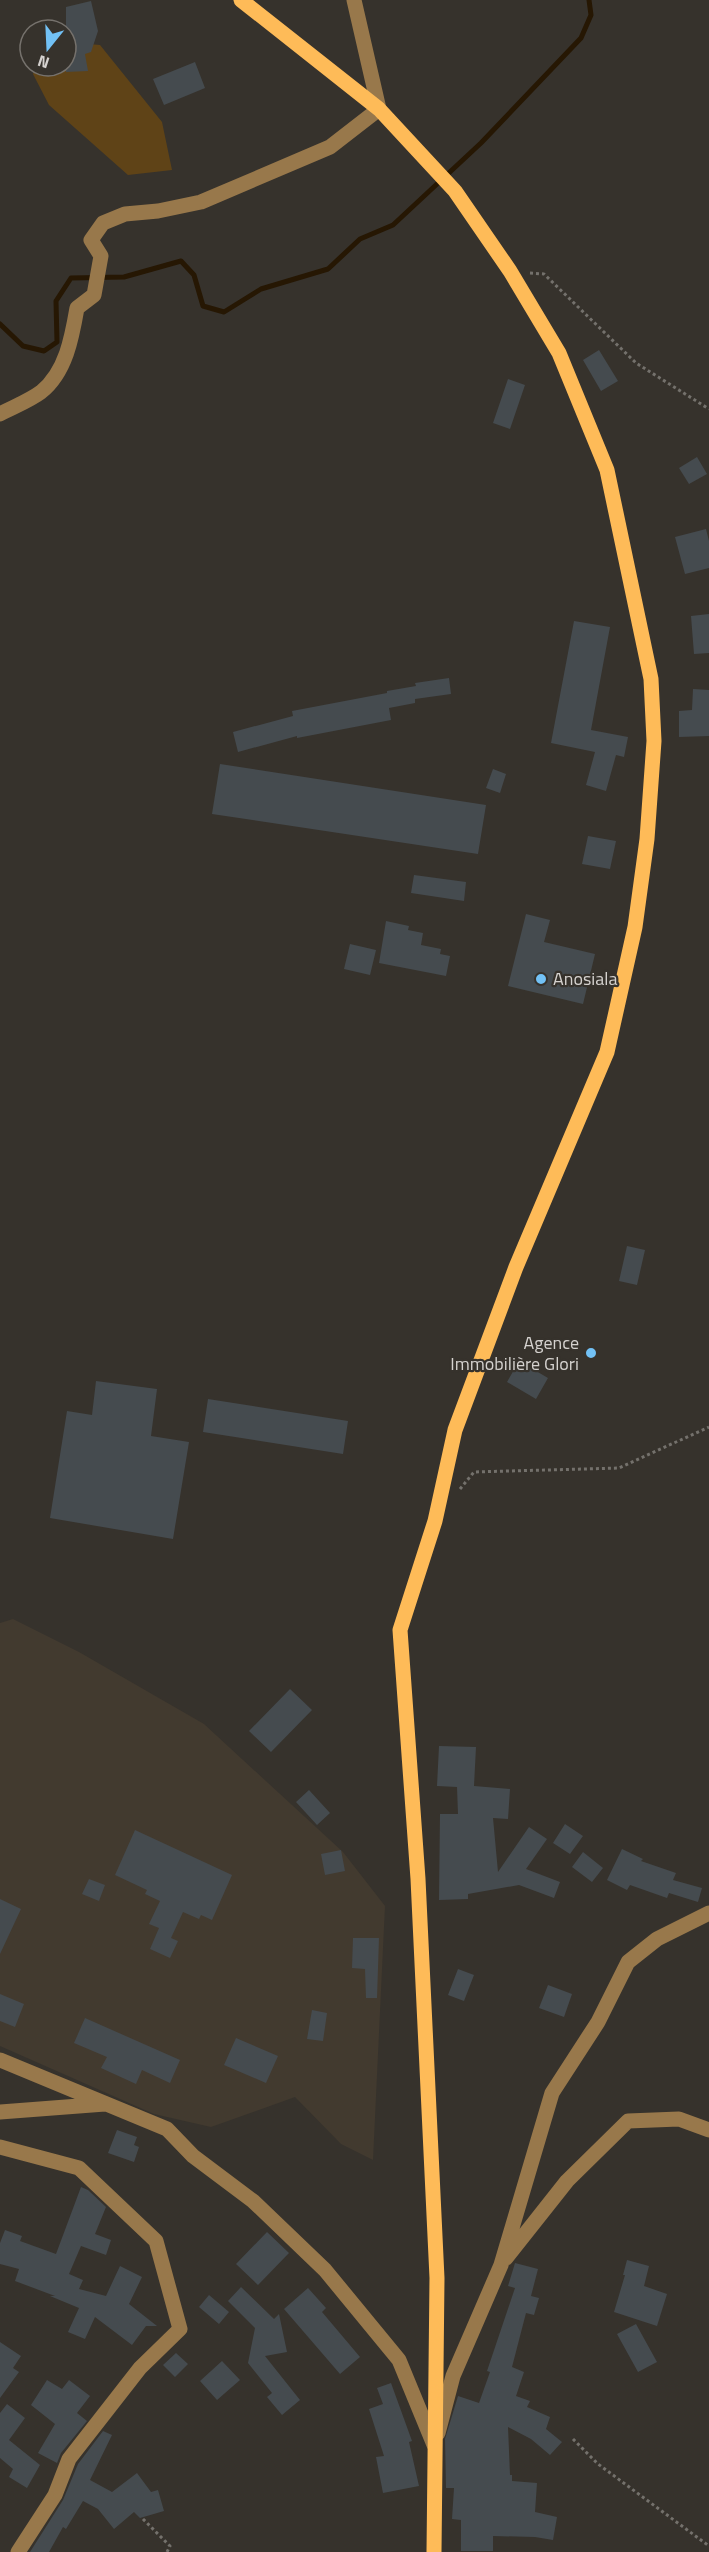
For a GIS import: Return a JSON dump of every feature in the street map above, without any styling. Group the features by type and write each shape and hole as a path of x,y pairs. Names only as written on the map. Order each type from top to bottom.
{"main road":[{"path":"241,0 380,109 455,191 510,272 558,353 607,470 651,679 654,741 647,839 635,927 608,1052 516,1267 455,1430 435,1521 400,1630 418,1879 437,2278 434,2552"}],"street":[{"path":"0,414 42,392 59,370 72,337 77,308 94,295 100,256 91,240 103,223 125,214 158,211 201,202 330,147 380,109 354,0"},
{"path":"434,2445 453,2376 501,2265 552,2093 598,2022 628,1962 657,1939 709,1913"},
{"path":"0,2060 167,2129 193,2156 253,2201 325,2270 399,2360 434,2445"},
{"path":"0,2112 108,2104"},
{"path":"501,2265 567,2181 628,2121 680,2119 709,2130"},
{"path":"0,2147 79,2168 156,2241 180,2329 140,2368 69,2459 55,2495 18,2552"}],"path":[{"path":"510,272 544,273 636,363 709,409"},
{"path":"454,1496 474,1472 619,1468 709,1427"},
{"path":"573,2439 598,2464 709,2546"},
{"path":"143,2519 170,2546 167,2552"}],"shaded area":[{"path":"78,43 100,45 162,122 172,170 128,175 49,105 35,78 78,78"},
{"path":"13,1619 79,1652 204,1724 343,1852 385,1906 373,2160 341,2144 295,2097 211,2127 154,2114 0,2046 0,1623"}],"building":[{"path":"91,1 98,31 91,52 85,54 88,71 78,71 78,18 66,18 66,7"},
{"path":"195,62 205,88 164,105 153,79"},
{"path":"599,350 618,381 601,391 583,360"},
{"path":"508,379 525,385 510,429 493,423"},
{"path":"697,457 707,474 689,484 679,468"},
{"path":"706,529 709,541 709,568 685,574 675,537"},
{"path":"709,614 709,653 694,654 691,616"},
{"path":"574,621 610,627 591,730 628,737 624,757 616,755 606,791 586,785 595,752 551,743"},
{"path":"449,678 451,694 415,699 415,703 389,708 391,720 297,738 297,736 238,752 233,732 293,716 292,711 387,693 387,691 416,686 415,683"},
{"path":"693,689 709,690 709,736 679,737 679,711 692,710"},
{"path":"220,764 486,805 478,854 212,814"},
{"path":"493,769 506,774 500,793 486,788"},
{"path":"588,836 616,841 610,869 582,864"},
{"path":"414,875 466,882 464,901 411,893"},
{"path":"526,914 550,920 544,942 595,954 583,1004 508,986"},
{"path":"386,921 409,926 408,930 423,933 421,945 441,949 440,954 450,956 446,976 379,963"},
{"path":"350,944 376,950 370,975 344,969"},
{"path":"627,1246 645,1250 637,1285 619,1281"},
{"path":"519,1361 548,1378 536,1399 507,1382"},
{"path":"96,1381 157,1389 151,1436 189,1442 173,1539 50,1518 67,1411 92,1415"},
{"path":"208,1399 348,1421 343,1454 203,1432"},
{"path":"290,1689 312,1710 271,1752 249,1731"},
{"path":"439,1746 476,1747 474,1786 510,1789 508,1819 493,1818 498,1872 529,1827 547,1839 526,1869 560,1882 554,1898 519,1885 468,1894 468,1899 439,1900 440,1814 458,1814 457,1787 437,1786"},
{"path":"309,1790 330,1813 317,1825 296,1802"},
{"path":"565,1824 583,1836 570,1854 553,1843"},
{"path":"135,1830 232,1875 212,1920 201,1915 199,1919 183,1912 171,1938 178,1941 170,1958 150,1949 159,1928 149,1924 160,1901 145,1894 147,1890 115,1875"},
{"path":"622,1849 643,1859 641,1861 676,1873 673,1880 702,1888 698,1902 669,1893 667,1898 630,1885 627,1890 607,1880"},
{"path":"341,1850 345,1871 325,1875 321,1854"},
{"path":"583,1852 603,1868 592,1882 572,1867"},
{"path":"89,1879 105,1885 99,1901 82,1894"},
{"path":"0,1899 21,1909 0,1954"},
{"path":"353,1938 379,1938 377,1998 366,1998 365,1969 352,1968"},
{"path":"458,1969 474,1975 464,2001 448,1995"},
{"path":"548,1985 572,1994 564,2017 539,2008"},
{"path":"0,1994 24,2004 15,2027 0,2021"},
{"path":"312,2010 327,2013 323,2041 307,2039"},
{"path":"85,2018 180,2060 170,2083 142,2070 136,2084 101,2068 107,2057 74,2043"},
{"path":"236,2038 278,2056 266,2083 224,2065"},
{"path":"117,2130 137,2137 134,2145 139,2147 134,2162 108,2153"},
{"path":"81,2187 88,2190 106,2207 95,2234 111,2240 106,2255 81,2246 69,2274 83,2280 79,2289 106,2296 120,2266 142,2277 129,2304 157,2326 146,2326 132,2345 95,2317 85,2339 68,2332 79,2308 15,2281 19,2269 0,2264 0,2243 5,2230 22,2236 20,2241 56,2254"},
{"path":"267,2232 289,2253 258,2285 236,2264"},
{"path":"627,2260 649,2266 644,2286 667,2294 657,2326 614,2312"},
{"path":"515,2263 538,2269 531,2296 539,2298 534,2315 526,2313 512,2367 524,2372 516,2396 530,2401 527,2407 550,2417 546,2429 562,2442 550,2455 531,2439 508,2427 510,2475 512,2475 512,2481 537,2483 535,2512 557,2517 553,2540 493,2536 493,2551 461,2551 461,2520 452,2519 454,2488 446,2488 445,2439 458,2396 479,2403 490,2372 487,2371 515,2288 508,2286"},
{"path":"241,2287 274,2319 279,2314 287,2352 265,2356 300,2400 282,2415 267,2397 272,2393 248,2363 255,2328 228,2301"},
{"path":"308,2288 326,2308 322,2312 360,2357 340,2374 284,2309"},
{"path":"209,2295 229,2312 219,2324 199,2307"},
{"path":"636,2324 657,2362 638,2372 617,2334"},
{"path":"0,2342 21,2356 13,2368 19,2372 0,2398"},
{"path":"176,2353 188,2364 175,2377 163,2365"},
{"path":"222,2361 240,2380 217,2400 200,2381"},
{"path":"47,2380 62,2389 69,2380 90,2396 77,2413 87,2421 61,2453 57,2463 38,2453 55,2424 31,2405"},
{"path":"391,2383 412,2441 409,2442 419,2486 383,2493 376,2457 384,2456 369,2409 383,2404 377,2388"},
{"path":"7,2404 25,2418 9,2440 40,2465 27,2488 9,2477 13,2469 0,2458 0,2413"},
{"path":"103,2431 112,2435 90,2480 112,2492 137,2473 151,2492 158,2490 164,2511 140,2518 134,2512 114,2529 98,2509 83,2501 66,2529 63,2527 49,2552 30,2552 63,2500 78,2464"}],"waterway":[{"path":"0,324 23,346 44,351 57,342 56,301 71,278 124,277 181,261 194,275 203,306 224,312 261,289 328,269 360,239 393,225 481,143 581,38 591,15 589,0"}],"place":[{"name":"Anosiala","path":"541,979"},
{"name":"Agence Immobilière Glori","path":"591,1353"}]}
